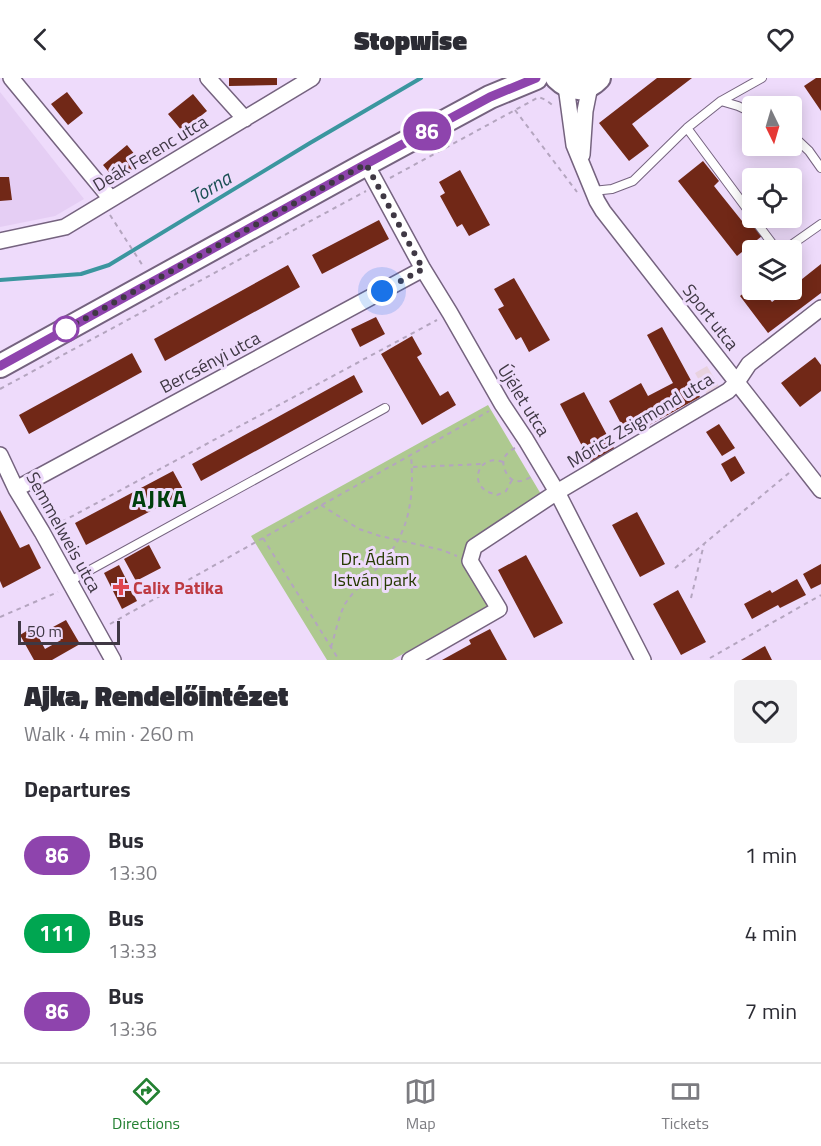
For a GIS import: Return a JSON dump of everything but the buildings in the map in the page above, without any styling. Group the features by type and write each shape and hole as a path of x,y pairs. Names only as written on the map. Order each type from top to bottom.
{"main road":[{"path":"0,366 490,97 536,78"},
{"path":"562,82 578,89 594,82"}],"street":[{"path":"11,78 107,201"},
{"path":"208,78 245,119"},
{"name":"Deák Ferenc utca","path":"0,241 65,227 312,78"},
{"name":"Sport utca","path":"562,82 574,145 603,211 821,490"},
{"name":"Sport utca","path":"581,160 585,111 594,82"},
{"name":"Újélet utca","path":"366,164 423,269 502,404 545,470 643,660"},
{"name":"Bercsényi utca","path":"16,489 423,269"},
{"name":"Móricz Zsigmond utca","path":"470,561 474,547 557,492 728,391 749,364 821,309"},
{"name":"Semmelweis utca","path":"0,455 16,489 113,660"},
{"path":"410,660 499,609 470,561"}],"lane":[{"path":"593,191 612,189 633,181 687,128 721,101 762,78"},
{"path":"721,101 742,108"},
{"path":"687,128 742,202"},
{"path":"802,144 821,168"},
{"path":"798,240 821,224"},
{"path":"71,584 385,408"}],"path":[{"path":"0,389 539,97 562,112 569,111"},
{"path":"107,201 136,257"},
{"path":"42,532 450,313"},
{"path":"97,631 502,404"},
{"path":"526,440 504,456 506,472 512,480 518,482 527,480 545,470"},
{"path":"331,648 345,605 399,540 408,514 413,478 411,455"},
{"path":"412,467 483,464 499,460 503,462"},
{"path":"483,464 478,473 479,484 486,492 497,495 506,490 512,480"},
{"path":"675,568 794,469"},
{"path":"321,505 358,529 442,550 470,561"},
{"path":"263,538 339,660"},
{"path":"691,598 704,544"},
{"path":"0,617 71,584"},
{"path":"710,658 821,595"}],"shaded area":[{"path":"0,92 84,199 55,216 0,227"},
{"path":"707,366 720,388 707,395 695,373"}],"green space":[{"name":"Dr. Ádám István park","path":"488,405 548,506 481,549 471,575 489,607 392,660 327,660 251,536"}],"waterway":[{"name":"Torna","path":"0,280 81,274 109,265 421,78"}],"bus line":[{"name":"86","path":"0,366 490,97 536,78"}],"place":[{"name":"Calix Patika","path":"121,587"}],"district":[{"name":"AJKA","path":"160,498"}],"route":[{"path":"66,329 57,334 366,164 423,269 382,291"}]}
